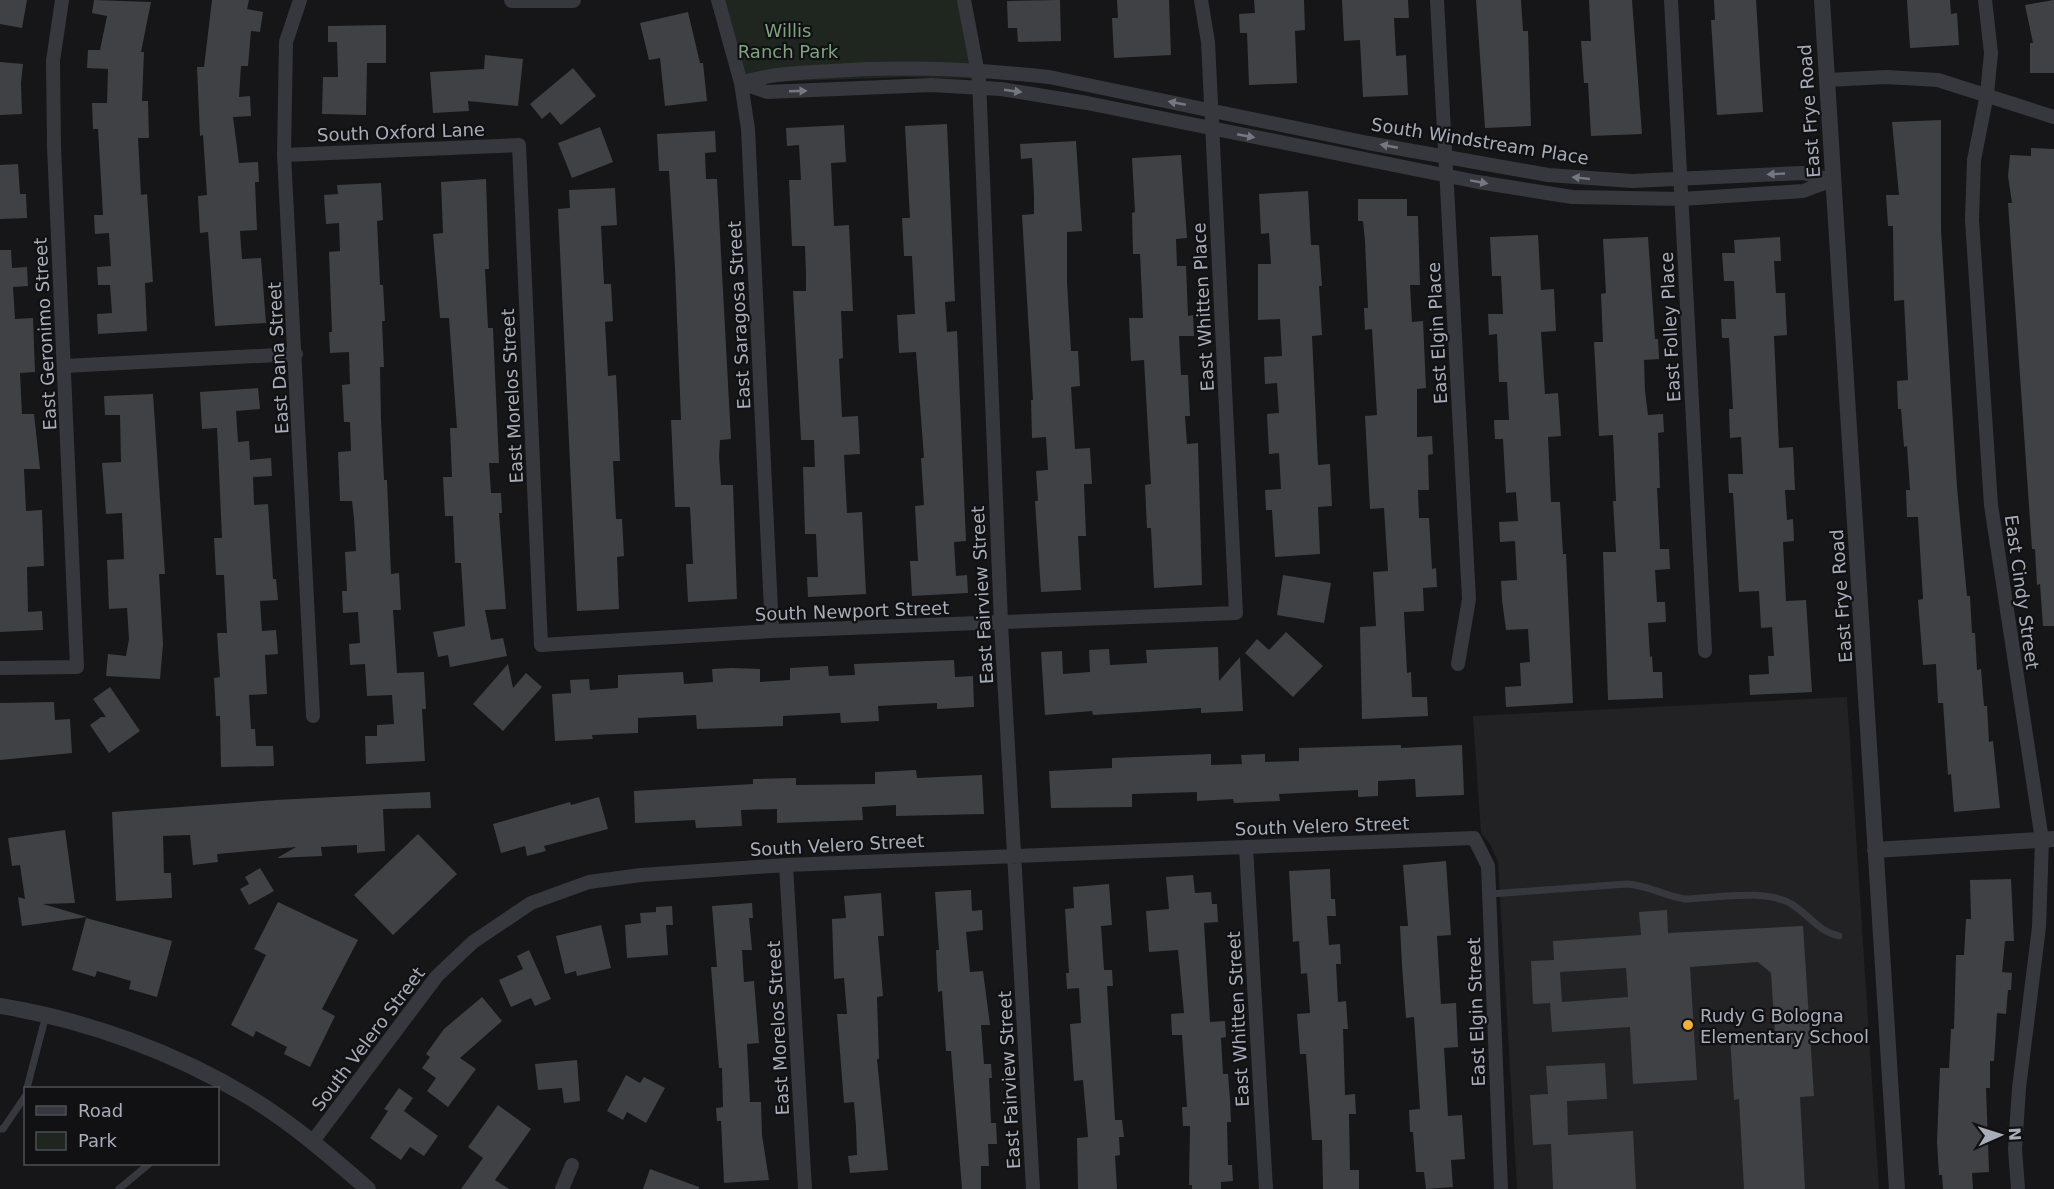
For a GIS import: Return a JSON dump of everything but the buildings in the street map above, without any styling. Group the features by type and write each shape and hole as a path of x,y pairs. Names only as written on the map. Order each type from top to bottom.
{"street":[{"name":"East Geronimo Street","path":"0,668 77,668 54,136 53,61 62,0"},
{"name":"East Dana Street","path":"300,0 286,42 284,155 313,716"},
{"path":"512,0 573,0"},
{"name":"East Saragosa Street","path":"718,0 741,83 748,129 772,631"},
{"name":"East Fairview Street","path":"964,0 979,87 1001,623 1033,1189"},
{"name":"East Whitten Place","path":"1201,0 1208,42 1212,110 1236,613"},
{"name":"East Elgin Place","path":"1437,0 1469,599 1458,664"},
{"name":"East Folley Place","path":"1671,0 1705,651"},
{"name":"East Frye Road","path":"1822,0 1897,1189"},
{"name":"East Cindy Street","path":"1985,0 1991,53 1987,94 1974,160 1972,220 1991,505 2048,840 2019,1088 2015,1149 2018,1189"},
{"name":"South Windstream Place","path":"741,83 767,74 857,69 977,70 1049,77 1446,157 1548,175 1597,180 1681,179 1802,172 1833,180"},
{"path":"1827,80 1886,77 1938,80 2054,117"},
{"name":"South Windstream Place","path":"741,83 767,92 931,85 979,87 1077,101 1447,176 1572,197 1682,199 1795,192 1833,180"},
{"name":"South Oxford Lane","path":"284,155 519,145"},
{"name":"East Morelos Street","path":"519,145 541,645"},
{"path":"65,366 296,354"},
{"name":"South Newport Street","path":"541,645 772,631 1236,613"},
{"name":"South Velero Street","path":"313,1141 437,976 473,942 531,903 589,882 641,874 786,865 1474,838"},
{"name":"East Elgin Street","path":"1474,838 1488,866 1501,1189"},
{"path":"1875,850 2048,840"},
{"name":"East Whitten Street","path":"1246,847 1266,1189"},
{"name":"East Morelos Street","path":"786,865 805,1189"},
{"path":"0,1006 46,1015 141,1046 213,1084 248,1097 313,1141 368,1189"},
{"path":"562,1189 572,1165"}],"lane":[{"path":"1490,894 1627,884 1642,885 1685,899 1763,896 1793,905 1815,925 1827,933 1839,936"},
{"path":"28,1087 46,1015"},
{"path":"0,1129 3,1129 24,1098"},
{"path":"119,1189 148,1165"}],"shaded area":[{"name":"Rudy G Bologna Elementary School","path":"1847,697 1879,1189 1517,1189 1498,862 1490,844 1481,833 1473,716"}],"green space":[{"name":"Willis Ranch Park","path":"718,0 964,0 979,79 905,77 741,83"}],"place":[{"name":"Rudy G Bologna Elementary School","path":"1688,1025"}]}
